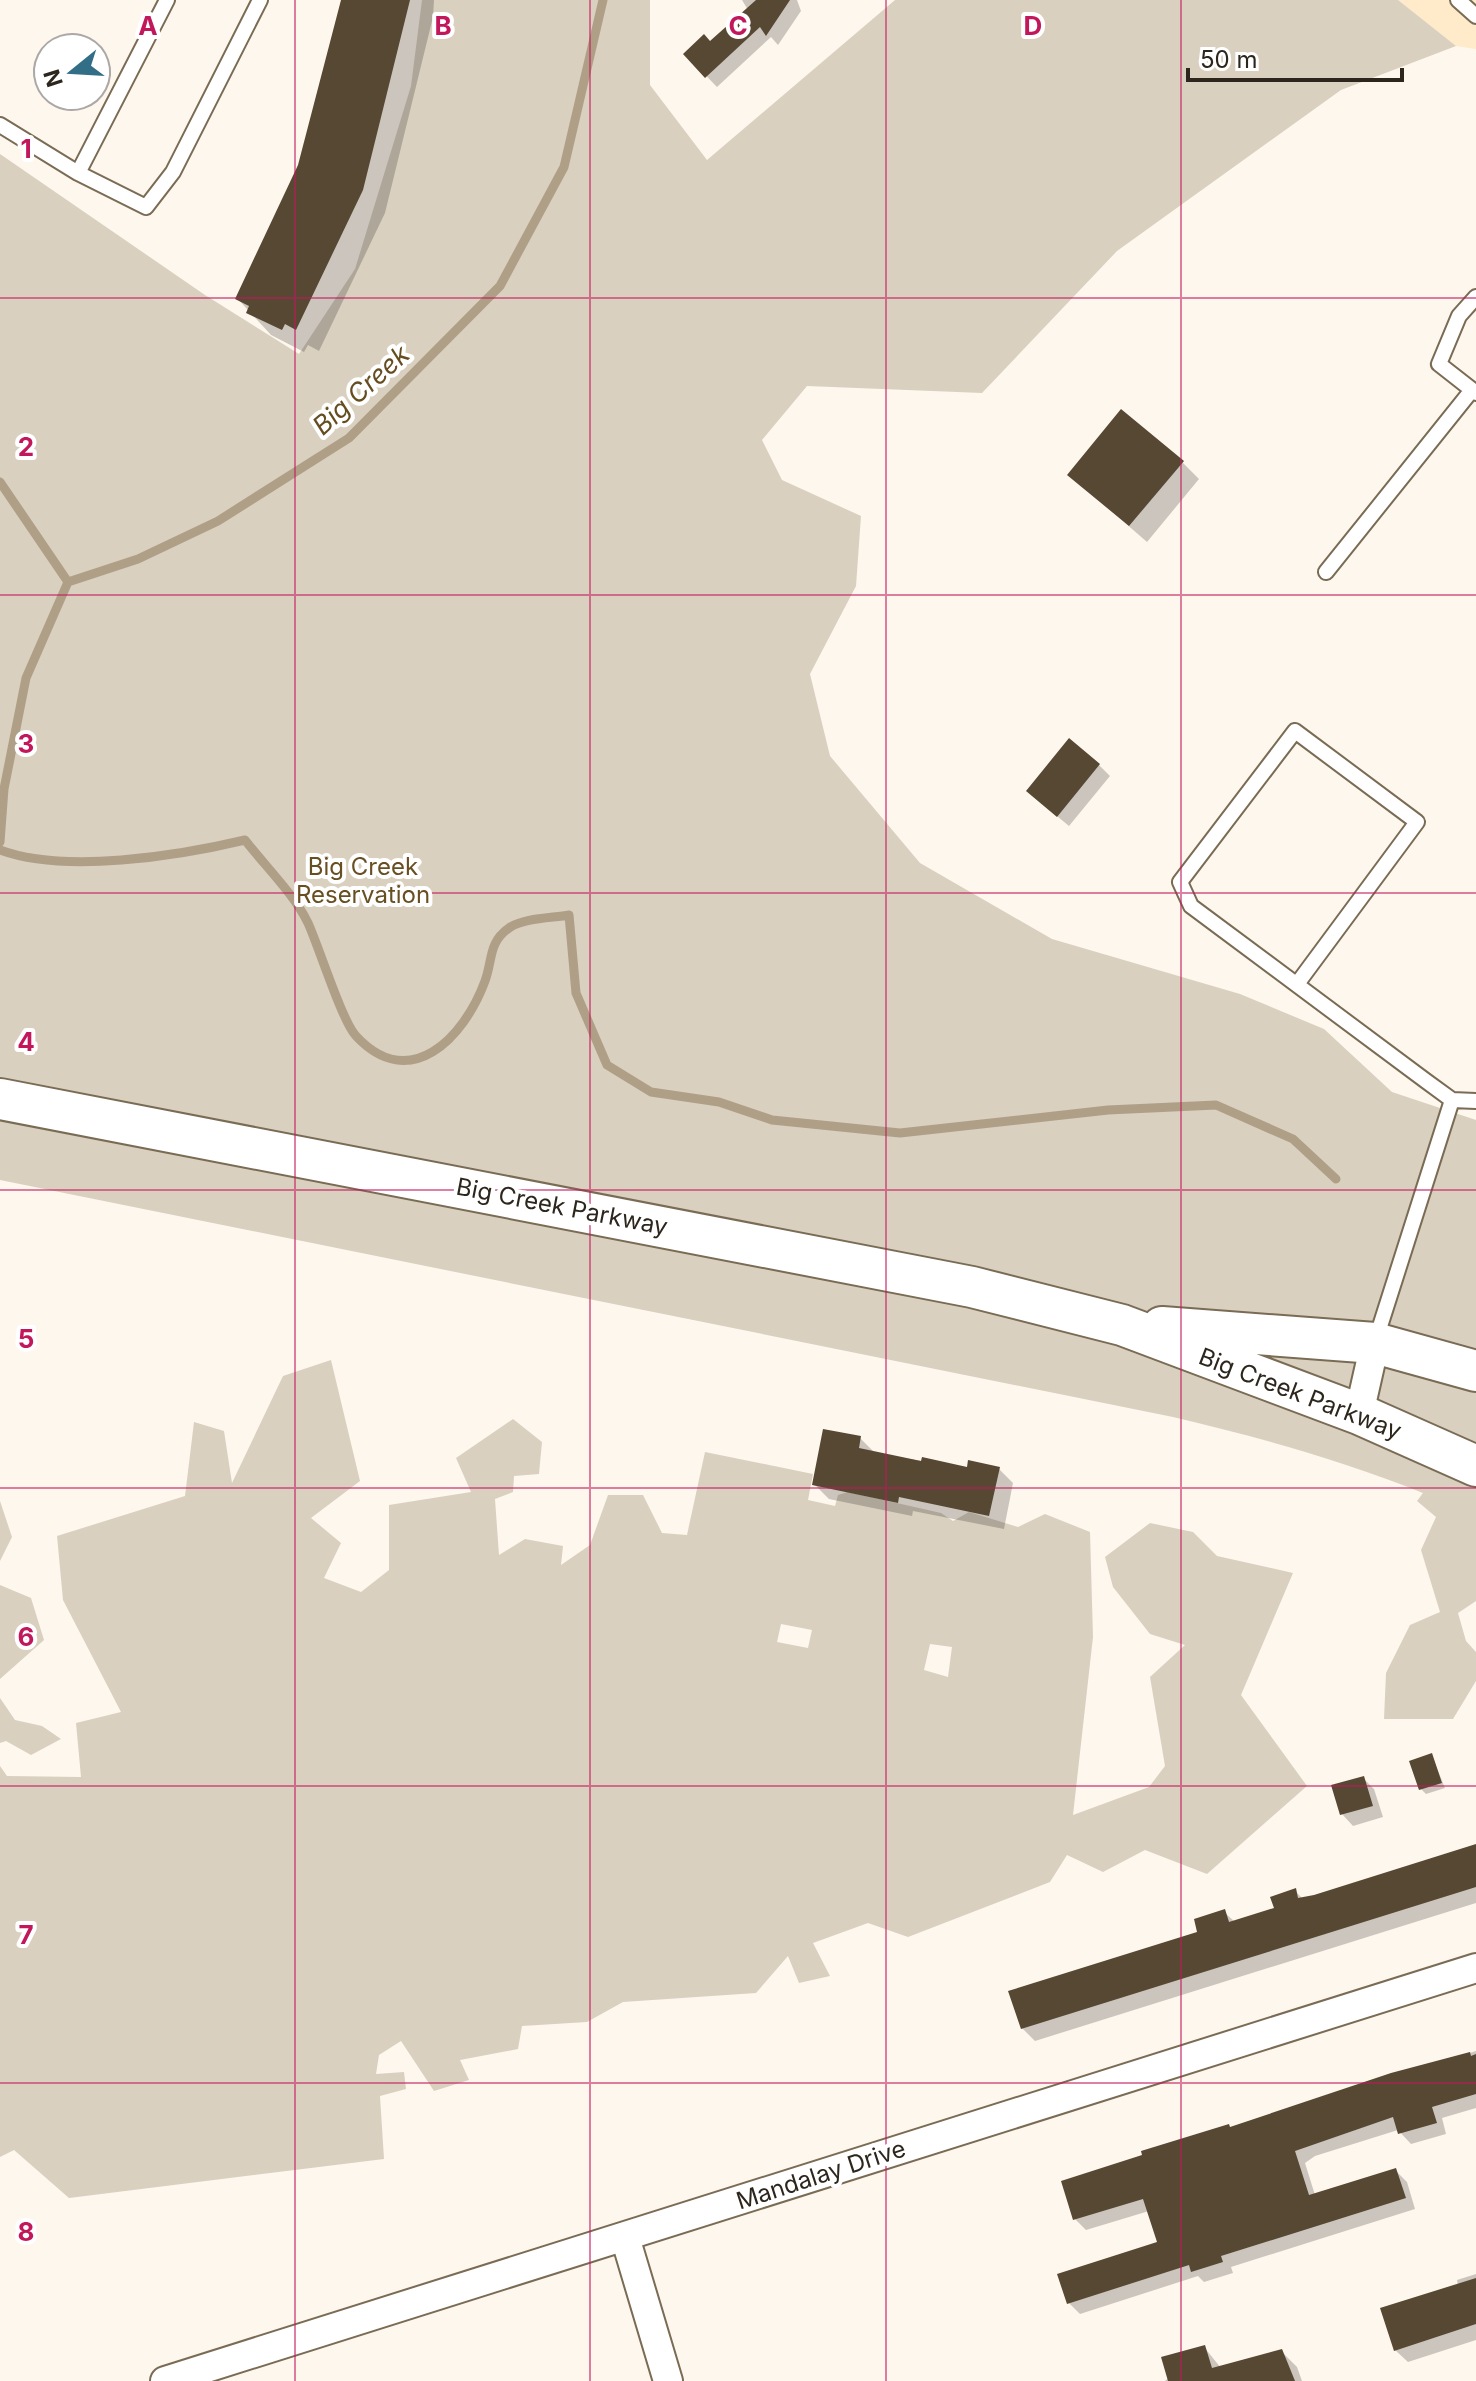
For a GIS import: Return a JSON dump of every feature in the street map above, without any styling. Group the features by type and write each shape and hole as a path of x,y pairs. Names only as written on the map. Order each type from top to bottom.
{"street":[{"name":"Big Creek Parkway","path":"0,1099 972,1287 1122,1325 1359,1414 1476,1466"},
{"name":"Big Creek Parkway","path":"1122,1325 1375,1343 1476,1371"},
{"path":"1359,1414 1375,1343"},
{"name":"Mandalay Drive","path":"165,2381 1476,1968"},
{"path":"625,2237 668,2381"}],"lane":[{"path":"78,173 167,0"},
{"path":"0,125 78,173 146,207 173,172 260,0"},
{"path":"1458,0 1476,16"},
{"path":"1326,572 1474,391 1439,364 1459,316 1476,297"},
{"path":"1297,984 1417,822 1295,731 1180,882 1191,906 1452,1100 1476,1101"},
{"path":"1375,1343 1452,1100"}],"shaded area":[{"path":"1398,0 1476,0 1476,49 1456,46"}],"green space":[{"name":"Big Creek Reservation","path":"422,0 650,0 650,85 707,160 895,0 1398,0 1456,46 1341,90 1117,251 982,393 807,386 762,440 782,480 861,516 856,586 810,674 830,756 920,863 1052,939 1240,994 1324,1029 1392,1092 1476,1120 1476,1601 1458,1613 1466,1641 1476,1652 1476,1681 1453,1719 1384,1719 1386,1673 1410,1625 1440,1612 1421,1550 1436,1517 1417,1501 1423,1493 1392,1481 1299,1450 1173,1417 0,1180 0,154 205,295 299,354 355,269 411,86"},
{"path":"331,1360 360,1481 311,1518 341,1543 324,1578 361,1592 389,1570 389,1505 471,1492 456,1458 513,1419 542,1442 539,1474 514,1476 513,1492 495,1499 499,1555 525,1539 563,1546 561,1565 590,1545 608,1495 643,1495 662,1533 687,1535 705,1452 813,1474 808,1500 835,1506 838,1495 848,1492 941,1513 953,1521 969,1512 1018,1527 1045,1514 1090,1532 1093,1637 1073,1815 1149,1787 1165,1766 1150,1677 1185,1645 1150,1634 1113,1587 1105,1557 1150,1523 1193,1532 1217,1556 1293,1573 1241,1695 1307,1786 1207,1874 1145,1850 1103,1872 1067,1855 1050,1882 908,1937 868,1923 813,1943 830,1976 799,1983 788,1956 756,1993 623,2002 587,2022 522,2026 518,2049 460,2060 469,2080 434,2091 401,2041 379,2055 376,2074 404,2072 406,2089 380,2096 384,2159 69,2198 14,2150 0,2157 0,1766 7,1776 81,1777 76,1723 121,1712 63,1600 57,1536 185,1496 194,1422 224,1431 232,1483 283,1376","holes":["781,1624 812,1630 808,1648 777,1642","930,1644 952,1647 948,1677 924,1670"]},
{"path":"0,1501 12,1537 0,1561"},
{"path":"0,1585 31,1598 44,1640 0,1679"},
{"path":"0,1698 15,1720 42,1726 61,1739 31,1755 6,1741 0,1743"}],"building":[{"path":"341,0 410,0 363,190 296,330 285,324 282,330 246,313 249,306 235,299 298,165"},
{"path":"756,0 790,0 766,36 760,27 705,78 683,54 704,34 710,41"},
{"path":"1121,409 1184,461 1129,526 1067,475"},
{"path":"1069,738 1100,764 1057,817 1026,791"},
{"path":"823,1429 861,1436 859,1448 921,1461 922,1457 967,1467 968,1460 1000,1467 989,1516 899,1497 898,1503 812,1485"},
{"path":"1432,1753 1442,1783 1419,1790 1409,1761"},
{"path":"1364,1776 1373,1806 1340,1815 1331,1785"},
{"path":"1476,1844 1476,1887 1021,2029 1008,1991 1197,1932 1194,1919 1225,1909 1229,1922 1274,1908 1270,1897 1296,1888 1298,1898 1314,1895"},
{"path":"1470,2052 1471,2056 1476,2054 1476,2094 1432,2107 1437,2123 1398,2134 1393,2117 1295,2151 1309,2195 1396,2168 1406,2198 1221,2256 1223,2262 1191,2272 1189,2265 1067,2304 1057,2274 1157,2242 1143,2199 1073,2220 1061,2181 1142,2155 1141,2151 1229,2124 1230,2127 1391,2073"},
{"path":"1476,2278 1476,2324 1394,2351 1380,2308"},
{"path":"1205,2345 1212,2368 1282,2349 1295,2381 1168,2381 1161,2357"}],"waterway":[{"name":"Big Creek","path":"0,482 68,582 138,559 218,521 349,438 500,286 564,167 603,0"},
{"path":"0,842 4,789 26,678 68,582"},
{"path":"0,850 26,857 88,862 155,857 245,840 302,912 350,1028 376,1053 396,1060 415,1059 433,1052 464,1022 485,981 494,946 509,928 530,920 569,915 576,993 607,1065 651,1092 719,1102 772,1120 900,1133 1108,1110 1216,1105 1293,1139 1336,1179"}]}
